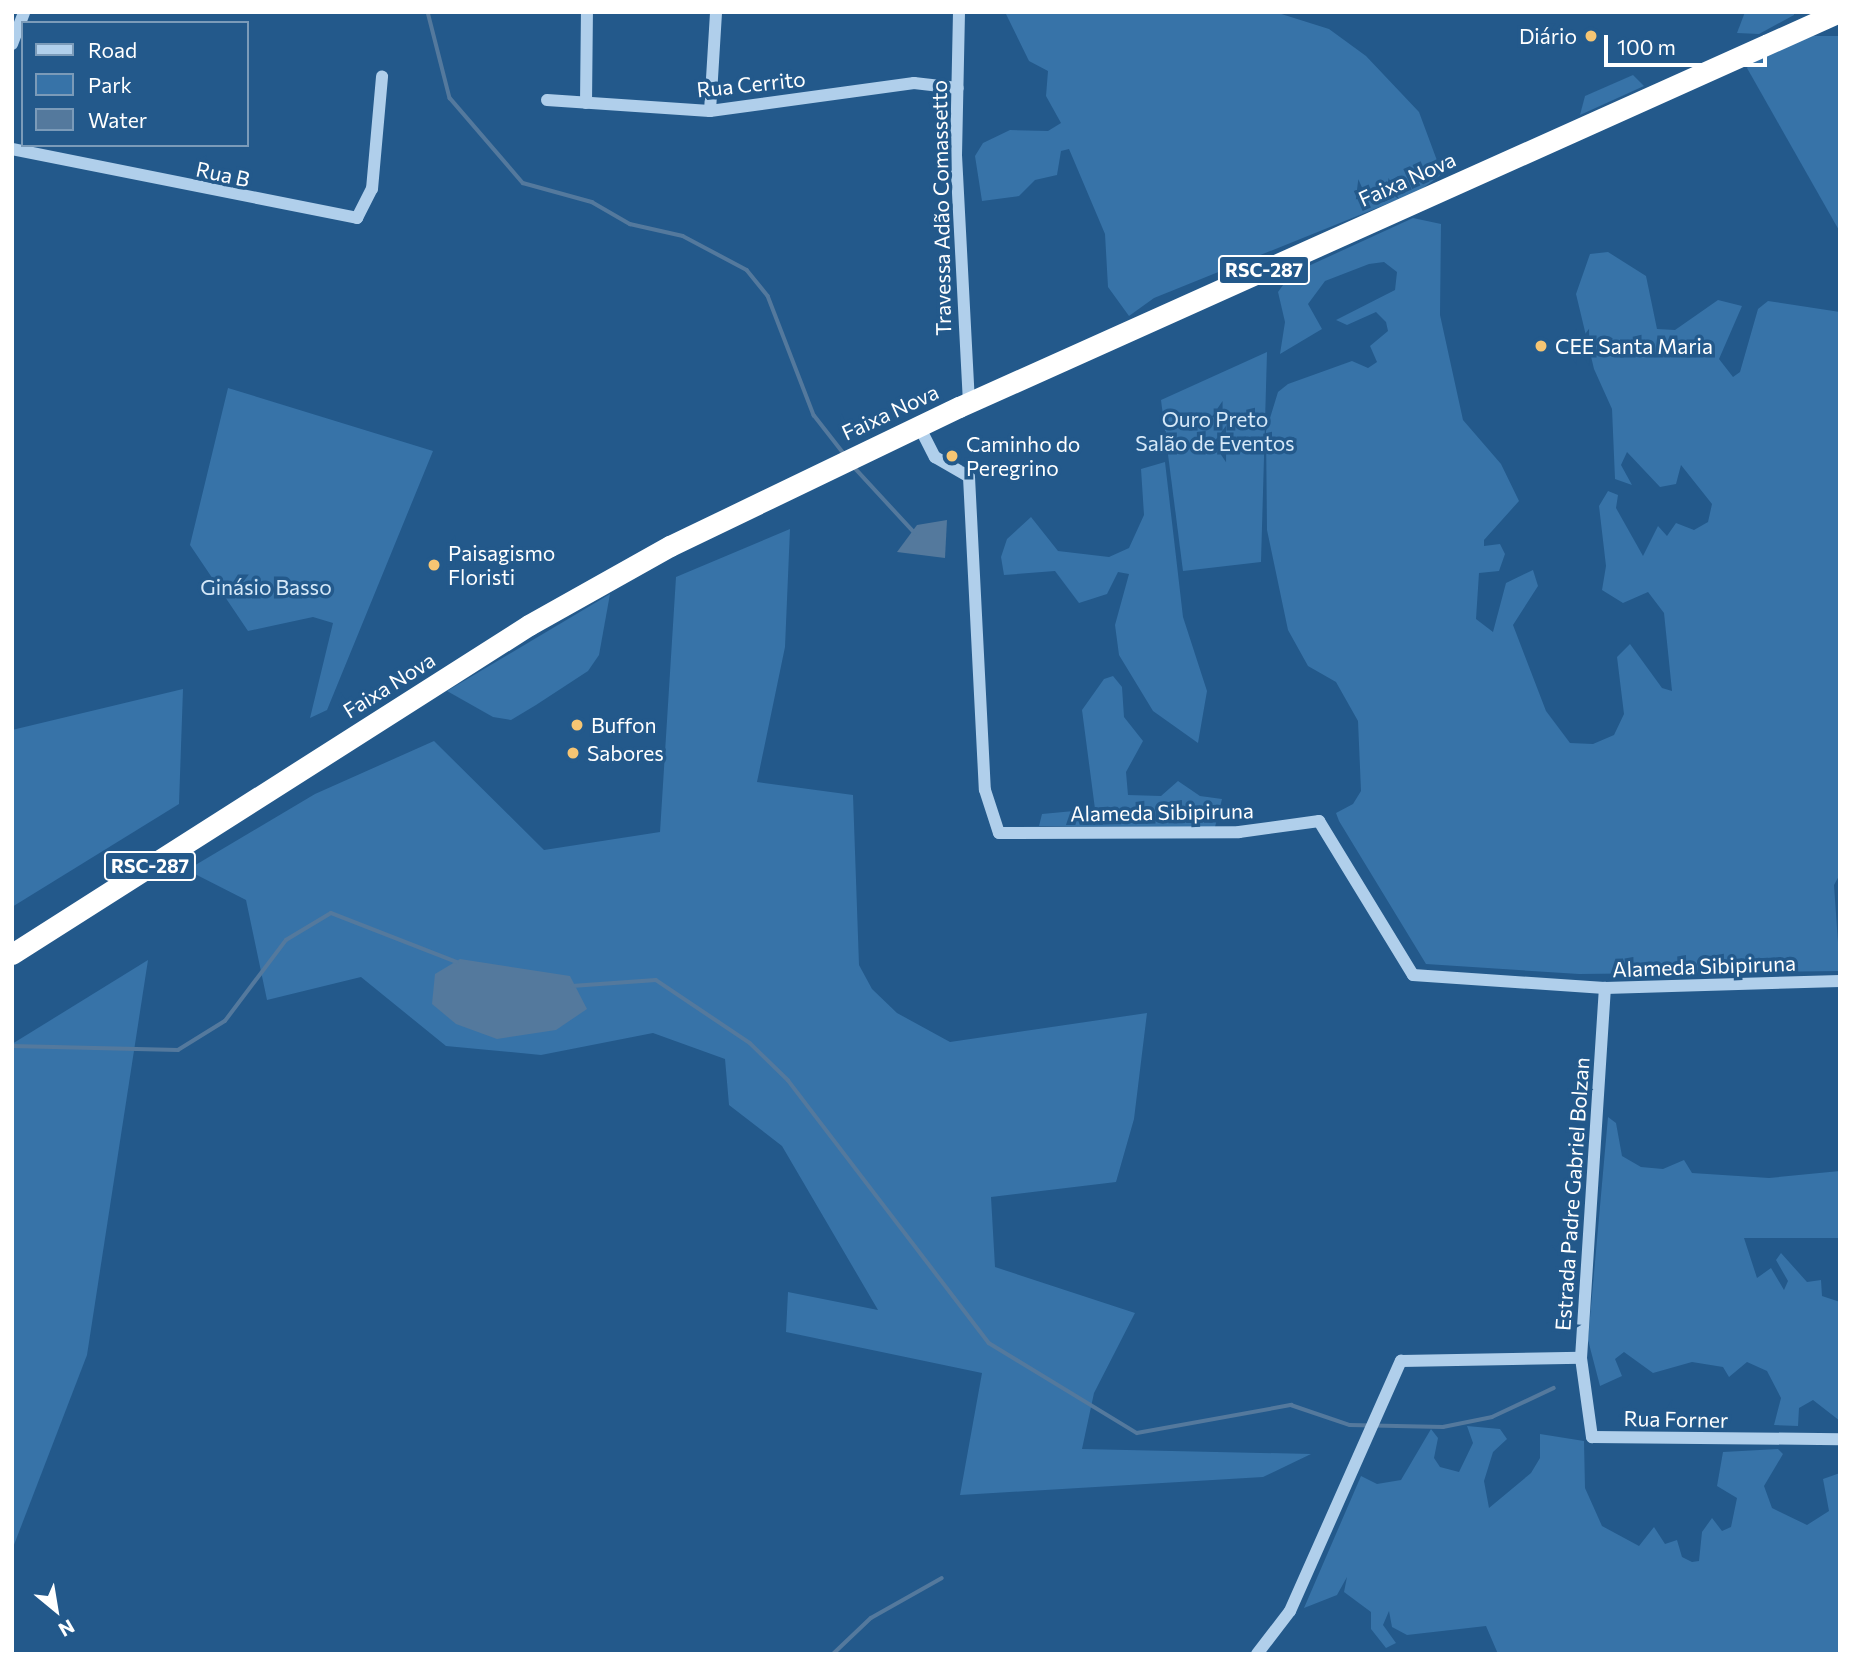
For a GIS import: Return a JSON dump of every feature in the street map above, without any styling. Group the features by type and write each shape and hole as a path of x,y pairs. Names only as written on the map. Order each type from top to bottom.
{"highway":[{"name":"Faixa Nova","path":"12,954 529,625 749,505 968,403 1839,12"}],"street":[{"path":"12,44 24,12"},
{"path":"586,103 587,12"},
{"path":"710,111 716,12"},
{"name":"Travessa Adão Comassetto","path":"960,12 958,88 968,403"},
{"name":"Rua B","path":"12,149 344,220 367,208 382,76"},
{"name":"Rua Cerrito","path":"547,100 710,111 914,83 958,88"},
{"name":"Alameda Sibipiruna","path":"919,426 935,457 969,477 985,790 999,833 1239,832 1319,821 1413,975 1605,988 1840,981"},
{"name":"Estrada Padre Gabriel Bolzan","path":"1257,1654 1290,1611 1401,1361 1581,1358 1605,988"},
{"name":"Rua Forner","path":"1581,1358 1592,1437 1840,1439"}],"green space":[{"path":"1005,12 1275,12 1329,29 1366,56 1419,112 1442,174 1419,191 1154,298 1129,316 1108,287 1105,234 1069,149 1061,151 1057,175 1035,180 1019,196 982,201 975,156 983,143 1010,130 1048,131 1061,123 1046,96 1048,71 1029,61"},
{"path":"1745,12 1794,12 1794,15 1759,34 1737,33"},
{"path":"1813,36 1840,36 1840,232 1747,68 1753,59"},
{"path":"1633,75 1644,86 1580,115 1585,96"},
{"path":"1413,218 1441,224 1440,315 1463,420 1501,464 1519,501 1484,540 1484,546 1500,544 1505,554 1499,571 1479,573 1476,619 1493,632 1506,583 1533,570 1538,586 1513,625 1546,711 1570,743 1593,744 1614,735 1624,714 1617,657 1630,644 1662,688 1672,691 1664,613 1648,592 1623,603 1602,590 1606,566 1599,506 1608,491 1618,495 1616,508 1643,556 1658,526 1667,536 1676,523 1694,530 1708,522 1712,504 1681,465 1676,484 1660,487 1627,452 1621,465 1632,485 1615,479 1612,409 1594,369 1576,294 1590,254 1608,252 1646,276 1657,329 1675,330 1718,300 1742,306 1719,359 1733,377 1740,372 1758,309 1768,301 1840,312 1840,874 1834,885 1840,971 1579,974 1426,964 1339,821 1336,813 1353,804 1361,791 1358,721 1336,682 1308,666 1288,630 1267,530 1266,431 1278,392 1288,384 1352,361 1368,368 1377,362 1370,346 1388,331 1386,322 1376,312 1347,325 1336,320 1395,290 1397,272 1384,262 1369,264 1325,281 1308,304 1322,329 1280,354 1285,322 1278,292 1291,274"},
{"name":"Ouro Preto Salão de Eventos","path":"1267,352 1261,562 1183,571 1161,400"},
{"name":"Ginásio Basso","path":"228,388 433,451 327,710 310,718 333,623 313,617 248,631 190,545"},
{"path":"1165,462 1183,617 1207,691 1198,743 1153,711 1119,655 1115,625 1129,574 1118,572 1107,594 1079,603 1055,571 1004,575 1001,557 1007,539 1031,517 1058,551 1109,557 1129,548 1144,515 1141,469"},
{"path":"790,529 785,647 757,782 853,795 859,965 872,989 897,1013 950,1042 1147,1013 1134,1119 1116,1182 991,1197 995,1267 1135,1313 1094,1393 1082,1449 1311,1454 1263,1477 960,1495 982,1373 786,1332 788,1292 878,1310 782,1146 729,1105 725,1059 653,1033 541,1055 446,1046 361,977 267,1000 246,900 187,870 315,794 434,741 544,850 660,832 676,577"},
{"path":"610,594 599,655 588,671 511,720 493,717 447,691"},
{"path":"1113,676 1122,687 1124,717 1143,741 1126,772 1128,795 1161,796 1178,781 1200,796 1222,799 1215,827 1039,826 1042,814 1095,809 1082,710 1104,679"},
{"path":"183,689 179,804 12,907 12,730"},
{"path":"148,960 87,1355 12,1550 12,1044"},
{"path":"1608,1117 1616,1123 1622,1156 1641,1167 1663,1169 1684,1160 1692,1173 1769,1178 1840,1171 1840,1238 1744,1238 1757,1278 1771,1268 1784,1290 1788,1281 1776,1260 1781,1253 1807,1282 1821,1280 1822,1296 1840,1302 1840,1421 1813,1400 1799,1408 1798,1426 1774,1425 1781,1398 1767,1371 1747,1362 1729,1377 1723,1367 1692,1362 1653,1373 1624,1352 1615,1359 1622,1376 1600,1386 1588,1340"},
{"path":"1467,1426 1500,1429 1507,1439 1493,1452 1484,1481 1489,1508 1531,1473 1540,1458 1540,1434 1584,1441 1585,1488 1602,1526 1639,1546 1654,1527 1665,1544 1677,1540 1682,1557 1692,1562 1699,1561 1702,1532 1712,1518 1722,1531 1731,1527 1737,1498 1717,1486 1723,1452 1778,1449 1783,1454 1764,1486 1772,1508 1807,1525 1829,1511 1823,1479 1840,1473 1840,1654 1498,1654 1486,1626 1407,1635 1392,1627 1389,1611 1383,1625 1396,1643 1386,1648 1371,1629 1371,1612 1344,1592 1347,1577 1337,1595 1304,1608 1361,1476 1377,1484 1401,1480 1431,1429 1438,1438 1434,1458 1440,1467 1459,1472 1473,1443"}],"water":[{"path":"947,520 945,558 897,552 917,525"},
{"path":"460,959 570,976 587,1009 556,1030 497,1039 456,1024 432,1004 435,974"}],"waterway":[{"path":"428,12 450,98 523,183 592,202 630,224 683,236 747,270 768,296 814,415 845,455"},
{"path":"854,467 915,533"},
{"path":"12,1046 178,1050 225,1021 286,940 331,913 457,962"},
{"path":"572,986 656,980 750,1043 788,1080 989,1343 1137,1433 1291,1405 1350,1425 1443,1427 1492,1417 1554,1388"},
{"path":"833,1654 871,1618 942,1578"}],"place":[{"name":"Diário","path":"1591,36"},
{"name":"CEE Santa Maria","path":"1541,346"},
{"name":"Caminho do Peregrino","path":"952,456"},
{"name":"Paisagismo Floristi","path":"434,565"},
{"name":"Buffon","path":"577,725"},
{"name":"Sabores","path":"573,753"}]}
